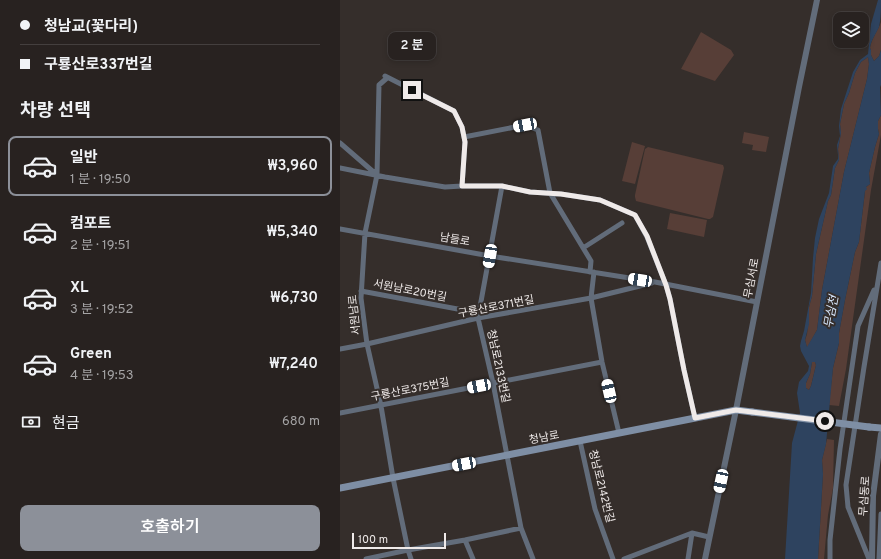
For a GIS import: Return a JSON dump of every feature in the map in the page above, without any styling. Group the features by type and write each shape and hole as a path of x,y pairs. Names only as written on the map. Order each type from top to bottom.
{"main road":[{"name":"청남로","path":"340,488 736,410 881,428"}],"street":[{"name":"무심서로","path":"705,559 817,0"},
{"name":"서원남로","path":"411,559 393,478 381,406 367,344 361,298 365,233 377,176 379,85 386,78 385,76 454,111 462,127 464,137"},
{"path":"462,186 465,142 464,137 525,125 538,130 550,193 591,261 591,298 602,362 618,433"},
{"path":"340,143 377,176"},
{"path":"340,168 377,176 445,187 502,186 530,192 561,194 600,200 635,215 647,236 666,285 695,418"},
{"name":"청남로2133번길","path":"502,186 479,316 520,528 533,559"},
{"path":"583,248 622,223"},
{"name":"남들로","path":"340,229 490,256 655,282 757,302"},
{"path":"871,559 848,507 846,485 881,263"},
{"path":"830,559 830,540 840,449 858,326 881,277"},
{"name":"구룡산로371번길","path":"340,349 367,344 479,316 591,298 655,282"},
{"name":"서원남로20번길","path":"361,291 479,316"},
{"name":"구룡산로375번길","path":"340,413 602,362"},
{"name":"무심동로","path":"871,559 873,496 879,464 881,434"},
{"name":"청남로2142번길","path":"580,441 595,509 613,559"},
{"name":"무심동로","path":"879,559 881,514"},
{"path":"366,559 520,528"},
{"path":"624,559 692,533 709,537"},
{"path":"688,559 692,533"},
{"path":"465,540 473,559"}],"shaded area":[{"path":"881,22 881,50 879,56 874,61 870,48"},
{"path":"701,32 731,50 734,55 715,81 681,69"},
{"path":"868,57 869,64 867,79 844,172 822,290 817,330 807,348 805,340 807,334 809,307 812,296 816,254 828,201 831,195 835,168 839,160 838,149 841,133 840,124 844,104 855,73 861,62"},
{"path":"881,115 881,135 871,190 846,369 839,406 829,405 833,368 839,343 839,333 855,252 859,242 865,191 866,187 870,184 869,173 879,134 878,121"},
{"path":"744,132 769,137 766,152 752,150 753,145 742,143"},
{"path":"632,142 645,146 635,184 622,181"},
{"path":"648,147 723,165 724,168 713,217 708,219 636,201 635,195 645,149"},
{"path":"670,213 707,220 704,237 667,229"},
{"path":"812,362 815,362 816,365 809,390 806,388 806,383 810,374"},
{"path":"827,439 834,440 833,488 828,515 824,559 818,559 823,474 822,460"}],"water":[{"name":"무심천","path":"878,0 881,0 881,17 879,27 872,40 870,48 874,61 879,56 881,50 881,115 878,121 879,134 869,173 870,184 866,187 867,189 865,191 859,242 855,252 845,300 839,333 839,343 833,368 826,444 822,460 823,474 818,559 785,559 792,443 800,413 797,393 799,382 808,371 809,366 800,346 811,293 815,238 819,219 829,193 833,166 838,159 837,145 840,136 839,126 841,109 853,72 860,60 868,54 871,24","holes":["868,57 869,64 867,79 844,172 822,290 817,330 807,347 805,340 809,324 809,307 812,296 816,254 828,201 831,195 835,168 839,160 838,149 841,133 840,124 844,104 855,73 861,62","812,362 815,362 816,365 809,390 806,388 806,383 810,374"]}],"route":[{"path":"412,90 454,111 462,127 465,142 462,186 502,186 530,192 561,194 600,200 635,215 647,236 666,285 695,418 736,410 825,421"}]}
